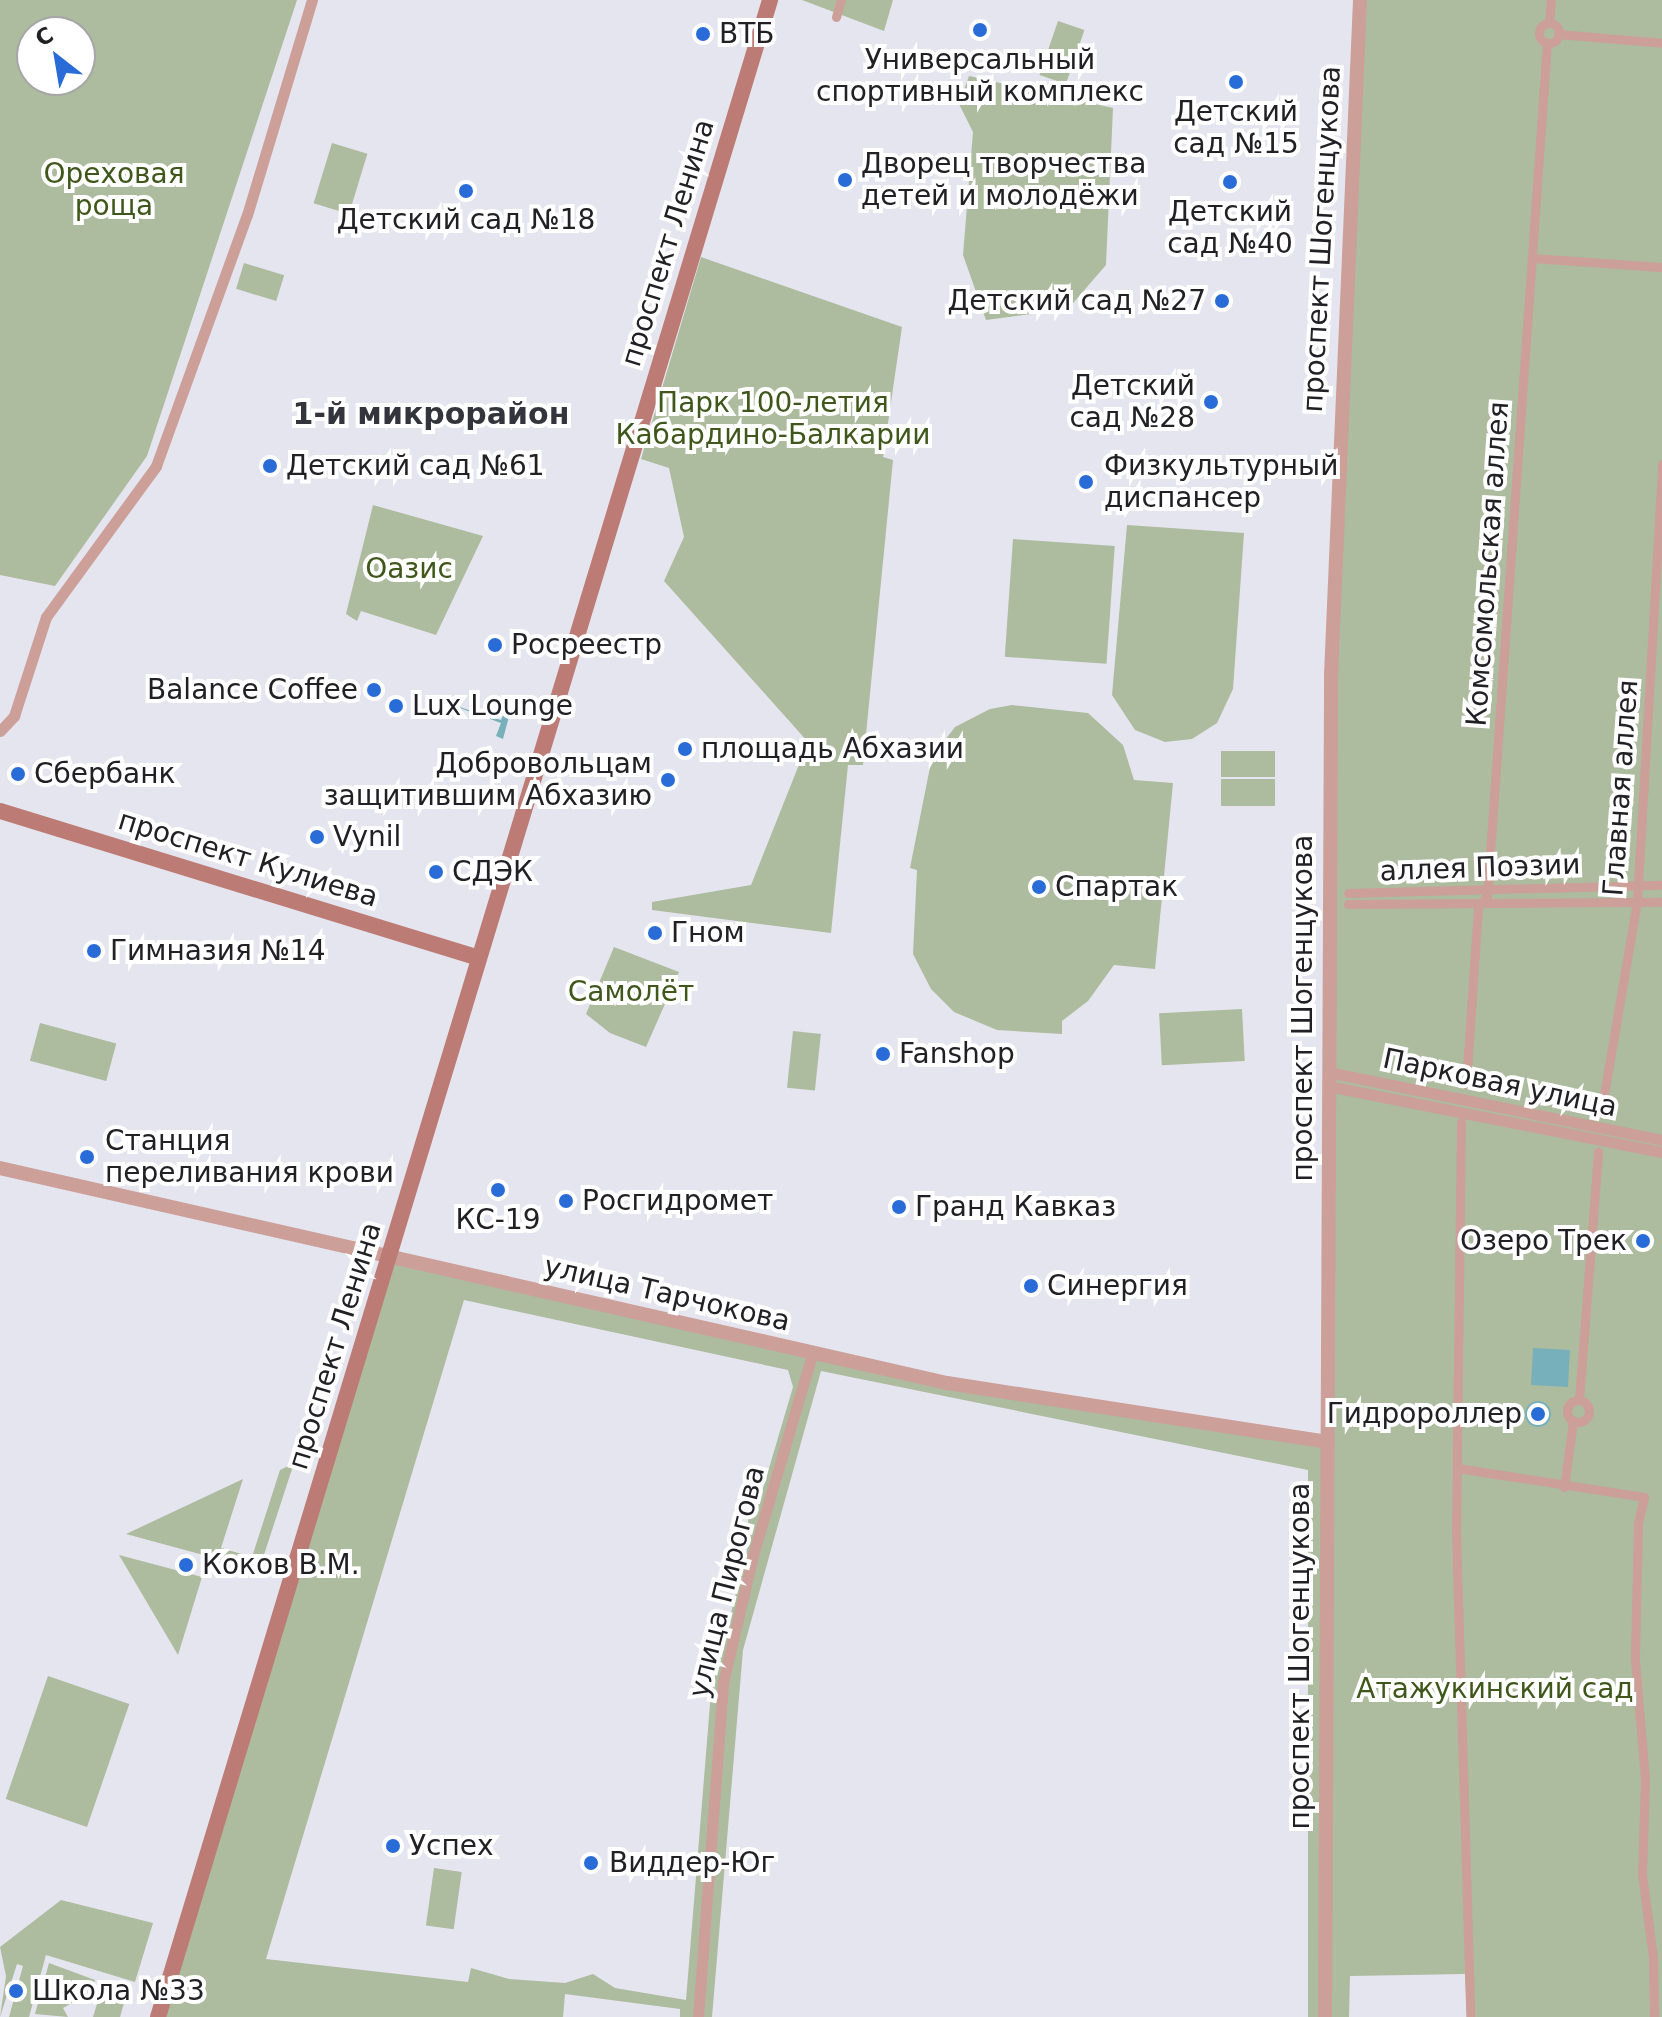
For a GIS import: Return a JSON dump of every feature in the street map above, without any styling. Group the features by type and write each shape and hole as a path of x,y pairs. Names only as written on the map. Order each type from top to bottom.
{"main road":[{"name":"проспект Ленина","path":"158,2017 768,0"},
{"name":"проспект Кулиева","path":"0,811 479,958"}],"street":[{"path":"0,731 14,716 46,617 156,466 247,215 312,0"},
{"path":"836,17 841,0"},
{"name":"проспект Шогенцукова","path":"1325,2017 1328,1079 1334,552 1360,0"},
{"path":"1551,0 1549,23 1558,34"},
{"name":"Комсомольская аллея","path":"1466,1084 1478,907 1486,889 1547,43 1539,33 1549,23"},
{"path":"1547,43 1558,34 1662,43"},
{"path":"1532,258 1662,268 1662,257"},
{"name":"Главная аллея","path":"1601,1112 1637,902 1662,464"},
{"name":"аллея Поэзии","path":"1348,893 1662,885"},
{"name":"аллея Поэзии","path":"1348,904 1478,907 1662,902"},
{"name":"Парковая улица","path":"1328,1079 1662,1140"},
{"name":"Парковая улица","path":"1328,1079 1662,1152"},
{"path":"1461,1122 1457,1468 1470,2017"},
{"path":"1573,1421 1583,1421 1589,1412 1579,1400 1598,1152"},
{"name":"улица Тарчокова","path":"0,1168 812,1354 1010,1394 1327,1442"},
{"name":"улица Пирогова","path":"698,2017 723,1683 753,1555 812,1354"},
{"path":"1564,1487 1573,1421 1567,1408 1579,1400"},
{"path":"1457,1468 1644,1497 1638,1524 1635,1660 1645,1780 1642,1874 1653,1957 1654,2017"}],"green space":[{"name":"Ореховая роща","path":"0,0 297,0 147,456 55,586 0,575"},
{"path":"802,0 893,0 884,31"},
{"name":"Атажукинский сад","path":"1360,0 1662,0 1662,2017 1467,2017 1465,1974 1350,1976 1349,2017 1308,2017 1308,1470 821,1371 743,1650 712,2017 680,2017 680,2009 565,1994 563,2017 158,2017 389,1256 812,1354 1327,1441 1331,675","holes":["464,1300 788,1370 793,1387 757,1509 748,1519 749,1542 711,1692 686,2000 615,1988 593,1974 565,1983 509,1979 471,1968 468,1982 266,1959"]},
{"path":"1058,21 1084,30 1066,84 1039,75"},
{"path":"969,76 1113,108 1106,265 1068,309 986,320 963,255 973,132 959,104"},
{"path":"332,143 367,154 349,214 314,203"},
{"name":"Парк 100-летия Кабардино-Балкарии","path":"701,257 902,327 883,457 893,460 863,765 848,765 831,933 652,910 652,902 751,885 808,742 664,581 684,537 669,468 641,459"},
{"path":"244,263 284,275 276,301 236,289"},
{"name":"Оазис","path":"373,505 483,536 436,635 361,611 357,621 346,614"},
{"path":"1127,525 1244,533 1233,689 1217,723 1192,739 1165,742 1135,730 1112,695"},
{"path":"1013,539 1115,546 1107,664 1005,657"},
{"name":"Спартак","path":"1012,705 1088,713 1123,745 1134,780 1173,783 1155,969 1114,965 1088,1001 1062,1021 1062,1034 997,1030 954,1012 931,989 913,954 917,870 910,868 932,757 955,727 990,709"},
{"path":"1221,751 1275,751 1275,777 1221,777"},
{"path":"1221,779 1275,779 1275,806 1221,806"},
{"name":"Самолёт","path":"614,947 679,972 646,1047 610,1033 586,1014"},
{"path":"1242,1009 1245,1061 1162,1065 1159,1013"},
{"path":"40,1023 116,1043 106,1081 30,1061"},
{"path":"793,1031 821,1034 815,1091 787,1088"},
{"path":"294,1463 259,1570 126,1534 243,1479 221,1548 252,1557 280,1470"},
{"path":"119,1555 202,1577 178,1655"},
{"path":"48,1676 129,1704 87,1827 6,1799"},
{"path":"434,1868 462,1872 454,1929 426,1925"},
{"path":"61,1900 153,1923 135,1982 46,1955 29,2017 9,2017 23,1966 17,1964 0,2017 6,1976 0,1947"},
{"path":"49,1963 95,1980 91,1992 63,2008 68,2017 35,2014"},
{"path":"104,1981 128,1989 120,2017 93,2017"}],"water":[{"path":"443,702 501,720 506,708 511,709 503,739 496,736 501,723"},
{"path":"1533,1348 1570,1350 1568,1387 1531,1385"},
{"name":"Гидророллер","path":"1538,1401 1547,1405 1551,1414 1547,1423 1538,1427 1529,1423 1525,1414 1529,1405"}],"place":[{"name":"Универсальный спортивный комплекс","path":"980,30"},
{"name":"ВТБ","path":"703,34"},
{"name":"Детский сад №15","path":"1236,82"},
{"name":"Дворец творчества детей и молодёжи","path":"845,180"},
{"name":"Детский сад №40","path":"1230,182"},
{"name":"Детский сад №18","path":"466,191"},
{"name":"Детский сад №27","path":"1222,301"},
{"name":"Детский сад №28","path":"1211,402"},
{"name":"Детский сад №61","path":"270,466"},
{"name":"Физкультурный диспансер","path":"1086,482"},
{"name":"Росреестр","path":"495,645"},
{"name":"Balance Coffee","path":"374,690"},
{"name":"Lux Lounge","path":"396,706"},
{"name":"площадь Абхазии","path":"685,749"},
{"name":"Сбербанк","path":"18,774"},
{"name":"Добровольцам защитившим Абхазию","path":"668,780"},
{"name":"Vynil","path":"317,837"},
{"name":"СДЭК","path":"436,872"},
{"name":"Спартак","path":"1039,887"},
{"name":"Гном","path":"655,933"},
{"name":"Гимназия №14","path":"94,951"},
{"name":"Fanshop","path":"883,1054"},
{"name":"Станция переливания крови","path":"87,1157"},
{"name":"КС-19","path":"498,1190"},
{"name":"Росгидромет","path":"566,1201"},
{"name":"Гранд Кавказ","path":"899,1207"},
{"name":"Озеро Трек","path":"1643,1241"},
{"name":"Синергия","path":"1031,1286"},
{"name":"Гидророллер","path":"1538,1414"},
{"name":"Коков В.М.","path":"186,1565"},
{"name":"Успех","path":"393,1846"},
{"name":"Виддер-Юг","path":"591,1863"},
{"name":"Школа №33","path":"16,1991"}],"district":[{"name":"1-й микрорайон","path":"431,414"}]}
